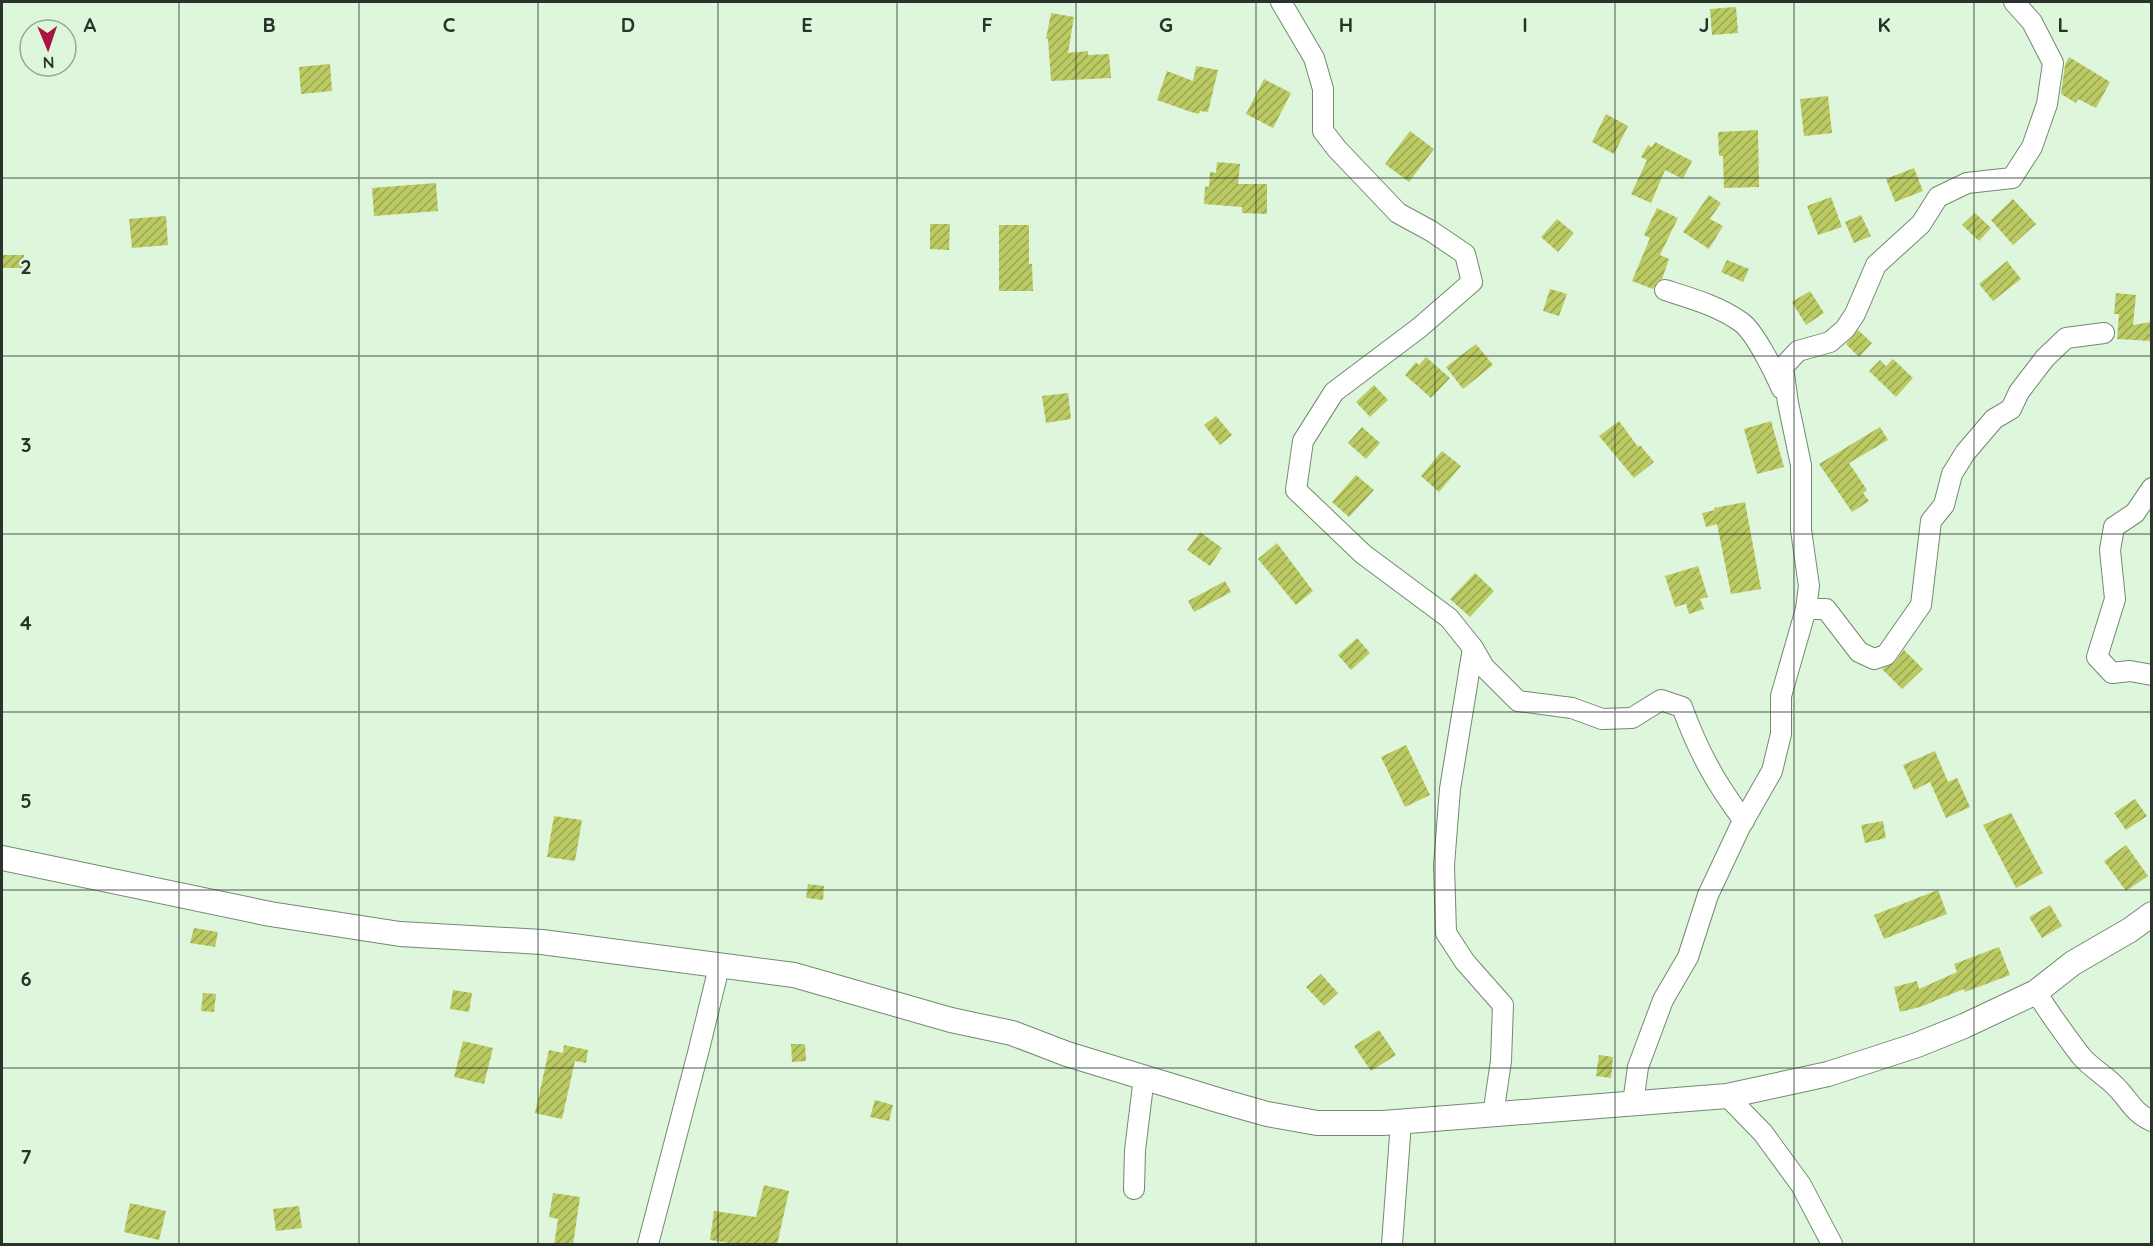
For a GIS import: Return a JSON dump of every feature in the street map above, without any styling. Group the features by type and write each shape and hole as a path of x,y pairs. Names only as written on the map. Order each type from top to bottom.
{"street":[{"path":"1281,2 1314,58 1323,89 1323,131 1398,213 1431,231 1465,254 1472,282 1419,327 1334,392 1303,441 1296,490 1363,554 1449,618 1473,648 1484,667 1518,701 1572,708 1602,718 1632,718 1661,700 1682,707 1704,761 1743,822"},
{"path":"1633,1103 1638,1067 1663,1000 1688,957 1708,895 1743,822 1772,771 1781,734 1781,696 1806,609 1809,586 1801,530 1801,465 1788,403 1784,367 1798,351 1830,342 1845,329 1855,314 1876,266 1922,224 1938,197 1967,183 2012,178 2032,147 2047,104 2053,63 2032,22 2014,2"},
{"path":"1665,290 1698,300 1743,323 1767,360 1788,403"},
{"path":"1806,609 1826,609 1859,652 1874,658 1886,655 1921,605 1931,520 1944,505 1952,474 1965,453 1994,420 2011,408 2019,392 2044,358 2066,338 2104,333"},
{"path":"2151,488 2135,513 2114,527 2110,550 2115,599 2097,657 2112,673 2130,671 2151,675"},
{"path":"1473,648 1450,789 1444,865 1446,933 1465,962 1503,1005 1501,1061 1493,1114"},
{"path":"2,858 270,914 389,933 542,942 719,967 794,975 951,1020 1012,1033 1067,1054 1258,1111 1317,1123 1401,1122 1727,1096 1828,1074 1873,1061 1964,1026 2036,992 2073,963 2130,930 2151,914"},
{"path":"648,1245 699,1053 719,967"},
{"path":"2036,992 2057,1025 2073,1042 2081,1055 2120,1091 2136,1112 2151,1121"},
{"path":"1134,1189 1135,1150 1144,1077"},
{"path":"1727,1096 1763,1133 1801,1185 1832,1245"},
{"path":"1392,1245 1401,1122"}],"building":[{"path":"1736,7 1738,33 1712,35 1710,9"},
{"path":"1051,13 1074,17 1068,53 1088,51 1088,55 1109,54 1111,78 1051,81 1048,39 1046,39"},
{"path":"2069,57 2110,82 2096,108 2078,99 2076,103 2061,94 2065,65"},
{"path":"330,64 332,91 301,94 299,67"},
{"path":"1196,66 1218,70 1208,112 1200,111 1199,114 1157,100 1167,71 1193,81"},
{"path":"1264,79 1291,93 1273,128 1246,114"},
{"path":"1828,96 1832,133 1804,136 1800,99"},
{"path":"1606,114 1628,126 1614,154 1592,142"},
{"path":"1758,130 1759,187 1724,188 1723,156 1719,156 1718,132"},
{"path":"1410,131 1434,149 1409,182 1385,164"},
{"path":"1655,142 1692,161 1683,179 1665,170 1651,203 1631,194 1647,160 1641,157 1648,145 1652,147"},
{"path":"1217,162 1240,164 1238,184 1267,184 1267,214 1242,213 1242,207 1204,204 1205,186 1209,187 1210,172 1216,173"},
{"path":"1914,168 1923,191 1895,202 1886,179"},
{"path":"436,183 438,211 374,216 372,188"},
{"path":"1709,195 1721,203 1710,219 1723,226 1709,249 1683,232"},
{"path":"1831,197 1842,227 1818,235 1807,206"},
{"path":"2013,199 2036,224 2013,245 1991,220"},
{"path":"1657,208 1678,218 1660,255 1669,259 1662,279 1653,289 1632,281 1650,238 1644,235"},
{"path":"1975,213 1991,228 1979,241 1962,225"},
{"path":"1861,215 1871,236 1854,243 1845,222"},
{"path":"166,216 168,245 132,248 129,219"},
{"path":"1557,219 1574,233 1558,252 1541,237"},
{"path":"930,224 950,224 949,250 930,249"},
{"path":"999,225 1029,225 1029,264 1032,264 1033,291 999,291"},
{"path":"2,255 24,255 24,268 2,268"},
{"path":"1727,260 1749,269 1743,282 1721,272"},
{"path":"2007,261 2021,279 1993,301 1979,284"},
{"path":"1550,289 1567,294 1559,316 1543,311"},
{"path":"1810,291 1824,313 1806,325 1792,302"},
{"path":"2116,293 2136,295 2133,325 2151,322 2151,341 2117,339 2119,314 2114,314"},
{"path":"1858,330 1872,343 1859,357 1846,344"},
{"path":"1476,344 1493,365 1463,389 1446,367"},
{"path":"1426,357 1450,378 1431,398 1405,375 1416,362 1419,365"},
{"path":"1893,359 1913,378 1896,397 1869,371 1880,360 1886,366"},
{"path":"1374,385 1388,400 1370,417 1356,402"},
{"path":"1068,393 1071,419 1046,423 1042,396"},
{"path":"1216,416 1232,435 1220,445 1204,425"},
{"path":"1619,421 1638,447 1640,445 1654,462 1634,478 1599,436"},
{"path":"1771,421 1784,467 1757,474 1744,429"},
{"path":"1362,427 1380,443 1366,459 1348,443"},
{"path":"1880,427 1888,440 1849,463 1867,490 1863,493 1869,501 1852,512 1819,464"},
{"path":"1442,451 1461,466 1439,492 1421,476"},
{"path":"1356,475 1374,490 1349,517 1332,502"},
{"path":"1745,502 1761,589 1731,594 1717,524 1706,527 1702,513 1715,510 1714,508"},
{"path":"1200,532 1222,548 1210,566 1187,550"},
{"path":"1277,543 1313,591 1296,605 1258,559"},
{"path":"1698,566 1708,597 1700,599 1704,609 1689,614 1686,604 1675,607 1665,576"},
{"path":"1475,573 1494,591 1470,617 1450,599"},
{"path":"1225,581 1231,592 1194,612 1188,601"},
{"path":"1357,638 1370,653 1351,670 1338,655"},
{"path":"1904,650 1923,669 1902,689 1882,669 1895,662"},
{"path":"1406,745 1430,795 1405,807 1381,757"},
{"path":"1935,751 1948,782 1957,778 1970,807 1946,818 1930,782 1914,790 1903,765"},
{"path":"2135,799 2147,816 2126,830 2114,813"},
{"path":"2011,813 2043,873 2016,888 1983,825"},
{"path":"554,816 582,820 575,861 547,857"},
{"path":"1883,821 1886,838 1865,843 1861,825"},
{"path":"2126,845 2148,876 2126,891 2104,861"},
{"path":"808,884 824,886 823,900 806,898"},
{"path":"1938,890 1947,914 1884,939 1874,915"},
{"path":"2050,905 2062,926 2042,938 2029,917"},
{"path":"194,928 218,932 215,947 190,943"},
{"path":"1999,947 2010,975 1900,1012 1894,987 1917,981 1919,989 1957,972 1954,964"},
{"path":"1321,974 1338,993 1324,1006 1306,987"},
{"path":"453,990 472,993 469,1012 450,1009"},
{"path":"203,993 216,994 214,1012 201,1011"},
{"path":"1379,1030 1396,1055 1371,1071 1354,1046"},
{"path":"463,1041 493,1048 484,1084 454,1077"},
{"path":"791,1044 805,1044 806,1061 792,1062"},
{"path":"564,1045 588,1050 586,1063 575,1061 562,1119 535,1113 549,1050 563,1053"},
{"path":"1599,1055 1613,1057 1611,1078 1596,1076"},
{"path":"875,1100 893,1105 889,1121 870,1117"},
{"path":"764,1185 789,1191 777,1245 742,1245 710,1240 714,1211 756,1217"},
{"path":"553,1193 580,1197 573,1245 554,1245 558,1219 549,1217"},
{"path":"130,1203 166,1211 159,1240 124,1232"},
{"path":"299,1206 302,1228 276,1231 273,1209"}]}
